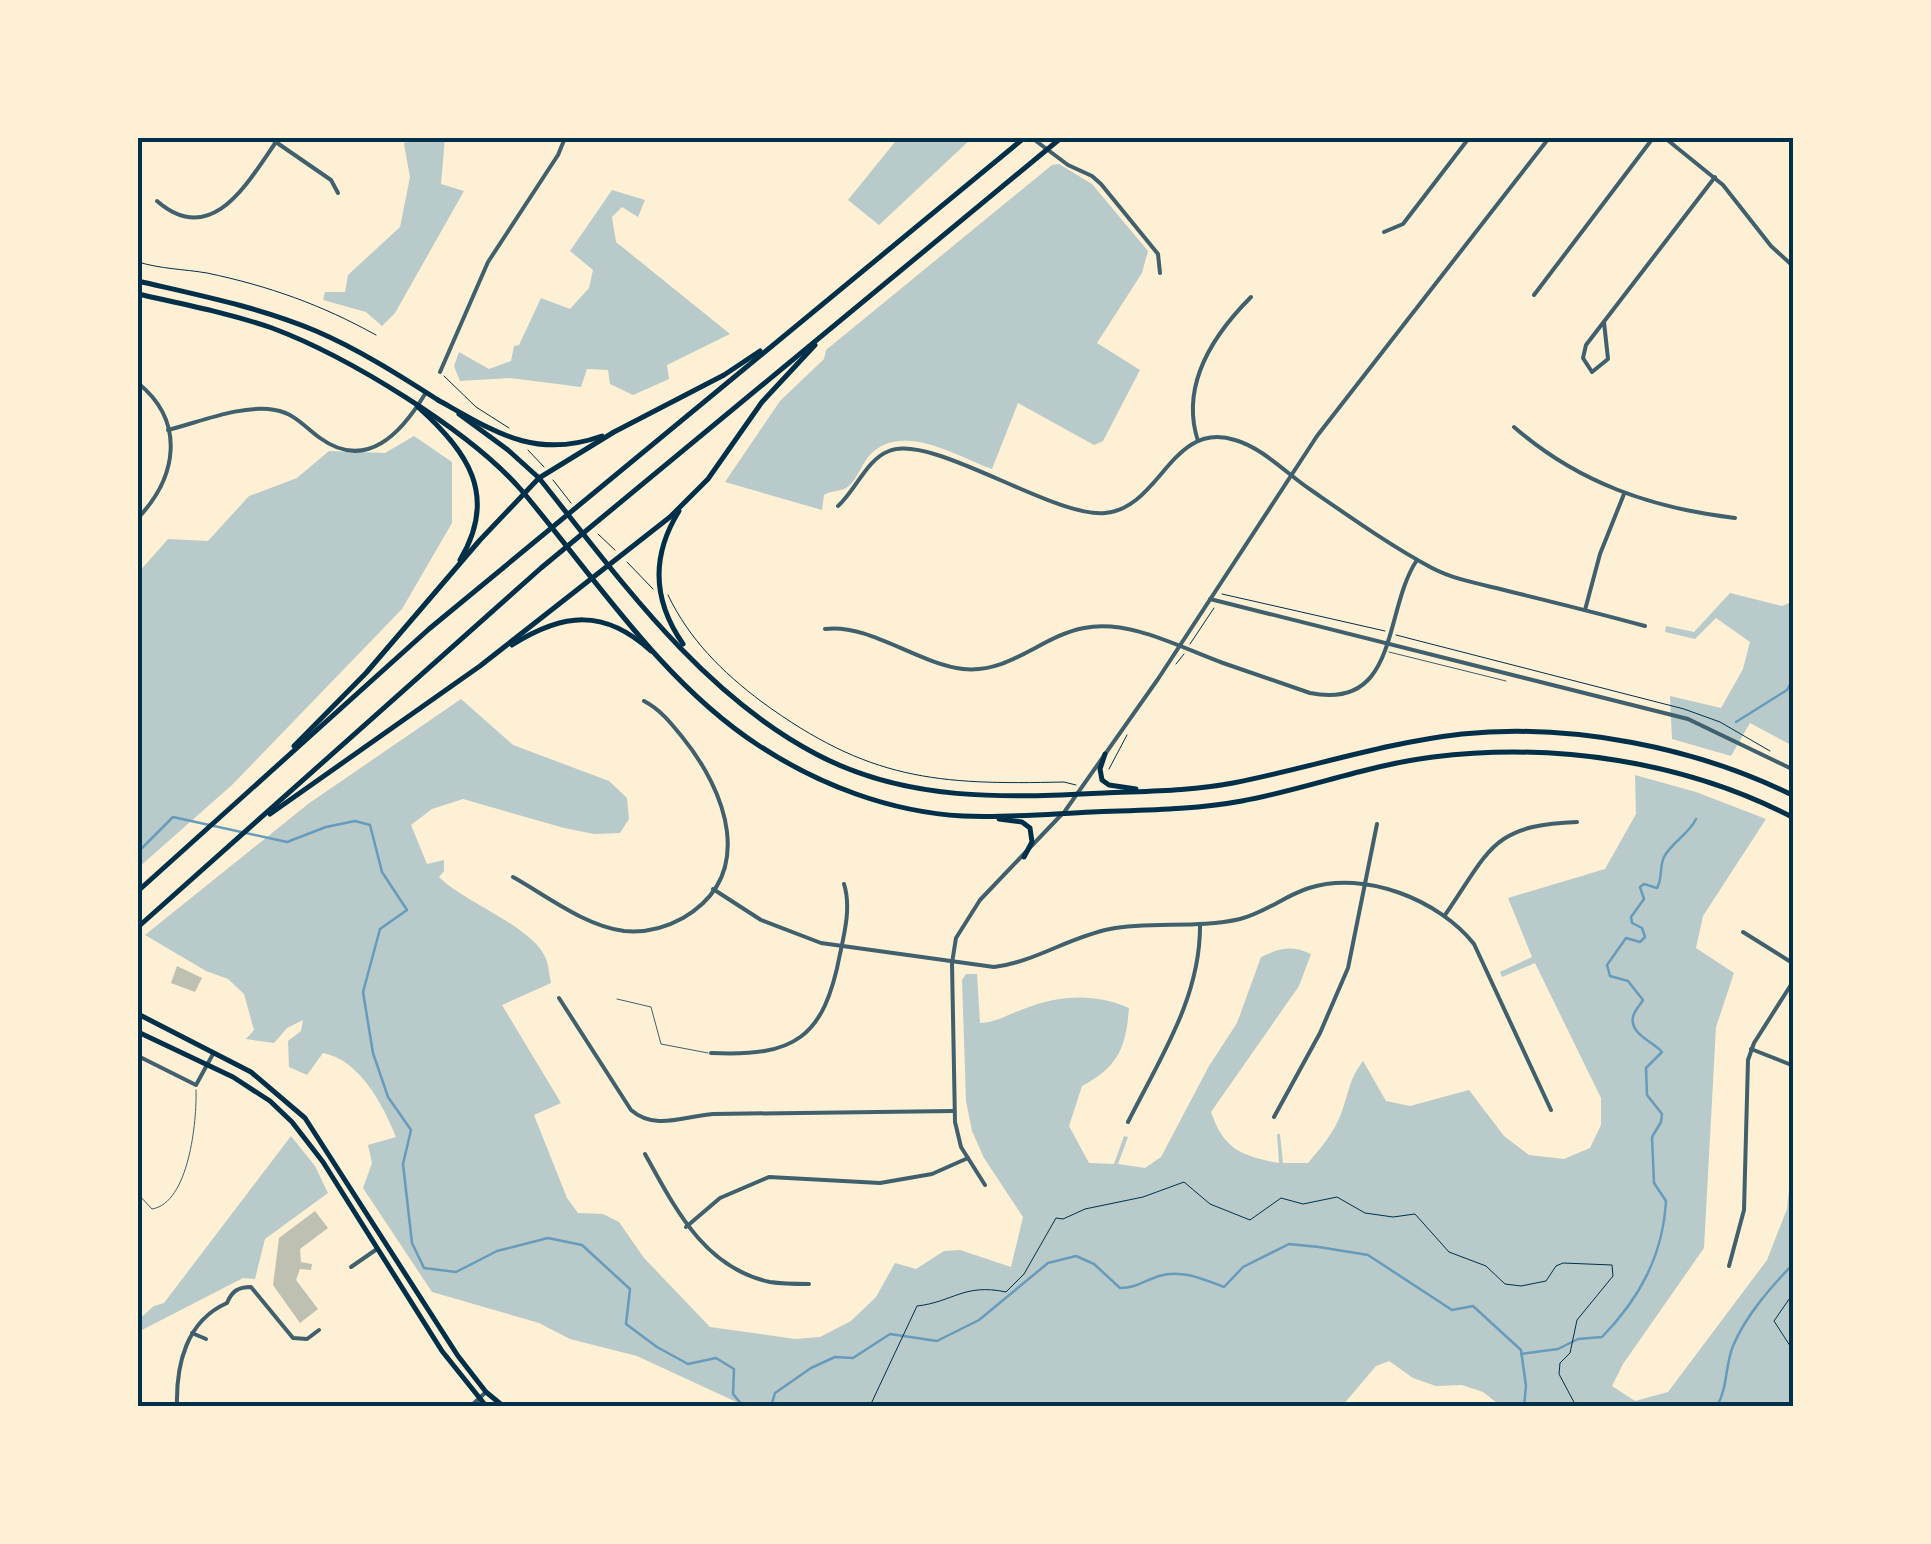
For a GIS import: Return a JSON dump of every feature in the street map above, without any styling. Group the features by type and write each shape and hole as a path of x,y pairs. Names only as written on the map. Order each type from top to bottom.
{"main road":[{"path":"138,891 429,629 1024,138"},
{"path":"138,927 541,568 1061,138"},
{"path":"138,281 260,311 306,327 502,435 527,444 570,445 614,432"},
{"path":"138,294 285,333 418,406 474,445 523,492 674,676"},
{"path":"255,824 480,666 685,503 716,470 770,392 836,324"},
{"path":"251,790 366,673 539,478 614,432 724,375 783,334"},
{"path":"438,400 508,450 539,478 693,659 746,709 814,754 867,776 950,794 1154,791 1230,783 1411,741 1519,733 1592,738 1660,749 1726,768 1794,796"},
{"path":"418,406 456,442 476,490 473,532 450,575"},
{"path":"685,503 663,546 659,594 670,624 693,659"},
{"path":"480,666 548,625 585,620 607,624 648,648 674,676 747,737 826,782 905,808 1014,820 1030,828 1032,842 1024,857"},
{"path":"981,816 1223,804 1384,765 1466,754 1525,752 1648,767 1719,786 1794,818"},
{"path":"1105,754 1100,775 1106,784 1154,791"},
{"path":"138,1014 214,1050 270,1086 305,1118 458,1356 486,1392 503,1406"},
{"path":"138,1032 244,1083 292,1122 324,1162 442,1352 486,1406"}],"street":[{"path":"270,138 331,180 338,193"},
{"path":"440,372 488,262 558,155 565,138"},
{"path":"1032,138 1101,184 1158,254 1160,273"},
{"path":"1384,232 1402,224 1469,138"},
{"path":"985,1186 957,1134 954,1111 952,963 956,938 965,920 1077,795 1330,418 1548,138"},
{"path":"1534,294 1653,138"},
{"path":"1665,138 1714,177 1780,256 1794,266"},
{"path":"157,200 178,216 194,218 224,208 243,190 276,142"},
{"path":"1604,322 1608,359 1592,372 1583,358 1586,344 1714,177"},
{"path":"1198,440 1191,413 1200,374 1222,330 1251,297"},
{"path":"138,383 155,400 168,430 170,453 167,475 158,494 138,518"},
{"path":"168,430 273,409 290,415 334,446 364,449 391,439 426,393"},
{"path":"1514,427 1570,468 1624,494 1676,509 1735,518"},
{"path":"838,506 875,460 885,452 906,448 983,472 1075,508 1106,513 1125,508 1140,498 1172,459 1198,440 1218,437 1238,440 1418,559 1458,578 1645,626"},
{"path":"1585,610 1600,554 1624,494"},
{"path":"825,629 846,629 962,669 998,666 1062,635 1098,626 1122,628 1310,693 1329,696 1366,682 1378,669 1402,590 1418,559"},
{"path":"1210,599 1688,719 1794,770"},
{"path":"514,877 593,922 636,932 680,920 700,906 714,889 724,865 728,840 720,799 699,758 663,713 644,701"},
{"path":"1446,915 1489,851 1504,836 1534,824 1577,822"},
{"path":"1274,1117 1340,990 1355,944 1378,824"},
{"path":"714,889 782,930 842,948 982,966 1006,965 1112,929 1200,924 1254,915 1315,886 1340,882 1367,885 1425,904 1446,915 1465,932 1482,956 1550,1110"},
{"path":"710,1054 770,1051 802,1036 820,1018 830,1000 842,948 848,905 844,884"},
{"path":"1128,1122 1193,990 1200,961 1200,924"},
{"path":"1744,932 1794,964"},
{"path":"1730,1266 1744,1210 1745,1080 1752,1049 1794,980"},
{"path":"559,998 631,1110 648,1121 660,1123 713,1114 954,1111"},
{"path":"1752,1049 1794,1066"},
{"path":"138,1056 196,1085 214,1050"},
{"path":"645,1154 686,1227 730,1268 770,1282 809,1284"},
{"path":"686,1227 720,1198 769,1177 880,1183 932,1174 968,1158"},
{"path":"351,1268 377,1249"},
{"path":"177,1406 180,1366 192,1333 208,1311 226,1303 240,1287 251,1286 294,1338 307,1339 319,1330"},
{"path":"192,1333 206,1339"},
{"path":"471,1406 486,1392"}],"lane":[{"path":"1386,652 1506,681"},
{"path":"617,999 651,1007 661,1044 710,1054"},
{"path":"138,1194 152,1209 160,1208 180,1187 196,1106 196,1085"}],"path":[{"path":"138,262 206,273 324,306 376,335"},
{"path":"562,493 574,508"},
{"path":"588,523 659,594 669,595 682,625 746,689 843,753 917,776 966,783 1084,785"},
{"path":"1224,592 1684,709 1720,722 1772,752"},
{"path":"870,1406 916,1306 962,1291 987,1288 1006,1292 1024,1274 1056,1218 1156,1193 1180,1182 1188,1184 1210,1204 1250,1220 1282,1198 1303,1204 1337,1197 1365,1213 1393,1217 1415,1214 1450,1252 1486,1266 1511,1286 1546,1280 1563,1263 1612,1265 1613,1276 1577,1320 1570,1353 1560,1363 1560,1374 1576,1406"},
{"path":"1794,1292 1774,1321 1794,1352"}],"shaded area":[{"path":"408,138 445,138 441,184 464,191 395,313 382,326 366,312 323,300 325,292 345,292 348,275 400,227 410,177 404,144"},
{"path":"890,138 972,138 879,225 848,200 895,142"},
{"path":"1059,164 1092,184 1148,251 1142,273 1097,343 1140,370 1103,441 1094,445 1018,403 992,469 933,445 902,441 887,444 870,455 850,485 824,495 822,510 725,482 780,401 824,359 826,350 1052,165"},
{"path":"612,190 645,200 638,217 622,207 612,217 616,242 730,334 667,365 669,379 633,395 610,384 608,370 587,369 581,387 510,378 460,381 454,366 459,352 489,369 511,361 514,346 519,345 541,298 570,309 589,288 593,270 570,251"},
{"path":"414,436 452,462 452,523 402,609 232,785 138,868 138,573 168,539 208,541 249,496 297,478 329,451 385,453"},
{"path":"1730,593 1782,606 1791,602 1793,593 1793,746 1750,723 1731,756 1672,739 1670,696 1721,708 1743,669 1750,642 1716,618 1695,639 1665,632 1666,626 1694,632"},
{"path":"461,699 513,745 609,781 627,798 629,819 620,833 594,834 564,828 463,799 432,809 411,825 427,864 444,860 444,871 439,877 528,936 546,959 551,983 502,1005 561,1103 534,1115 567,1198 578,1213 603,1214 619,1222 644,1258 710,1327 795,1339 820,1337 851,1321 876,1297 895,1263 916,1269 944,1251 960,1250 1011,1267 1023,1217 984,1158 972,1131 966,1101 962,980 966,974 977,974 980,1023 1065,998 1103,1000 1129,1008 1118,1055 1082,1086 1069,1126 1089,1163 1114,1164 1124,1136 1128,1137 1118,1164 1145,1168 1161,1157 1209,1066 1237,1023 1261,957 1291,949 1311,954 1299,986 1211,1112 1228,1143 1255,1157 1279,1163 1280,1134 1283,1163 1308,1163 1335,1127 1363,1061 1386,1101 1410,1106 1469,1090 1504,1136 1529,1155 1564,1159 1590,1148 1601,1125 1601,1098 1535,963 1502,977 1500,972 1532,957 1508,898 1605,869 1636,814 1635,775 1696,792 1766,819 1703,916 1696,948 1734,973 1716,1027 1704,1248 1623,1364 1612,1386 1635,1401 1668,1392 1767,1260 1787,1209 1793,1151 1793,1406 1501,1406 1483,1392 1462,1385 1436,1386 1413,1378 1389,1361 1376,1366 1342,1406 745,1406 637,1356 570,1339 539,1323 432,1292 363,1188 372,1163 368,1145 396,1137 359,1074 336,1057 323,1053 307,1075 289,1067 288,1041 301,1031 303,1020 287,1028 274,1043 246,1039 254,1030 244,994 228,979 206,971 145,935 308,804"},
{"path":"291,1136 315,1166 328,1193 265,1239 255,1279 243,1278 138,1332 138,1320 164,1303"}],"building":[{"path":"177,966 202,978 195,992 171,983"},
{"path":"315,1211 328,1228 300,1249 301,1262 312,1264 311,1270 300,1269 296,1280 318,1309 300,1323 273,1285 279,1238"}],"waterway":[{"path":"1736,722 1787,690 1794,678"},
{"path":"138,852 173,817 287,842 355,821 370,825 382,872 407,910 380,929 363,992 373,1053 388,1097 411,1130 403,1164 412,1243 424,1268 456,1272 497,1251 548,1238 582,1245 630,1289 626,1324 688,1364 716,1358 734,1369 733,1394 743,1406"},
{"path":"1521,1354 1602,1337 1638,1291 1660,1240 1666,1201 1654,1183 1652,1137 1662,1114 1647,1095 1646,1068 1662,1052 1634,1027 1634,1014 1643,1000 1628,981 1610,976 1607,965 1626,938 1640,942 1645,937 1631,917 1644,899 1640,887 1644,884 1657,888 1664,857 1696,819"},
{"path":"763,1406 772,1403 775,1393 811,1368 835,1357 853,1358 890,1334 937,1341 979,1320 1048,1263 1076,1256 1094,1264 1120,1288 1175,1274 1224,1287 1243,1267 1289,1244 1368,1255 1452,1310 1473,1306 1521,1350 1526,1386 1524,1406"},
{"path":"1717,1406 1738,1335 1794,1263"}]}
